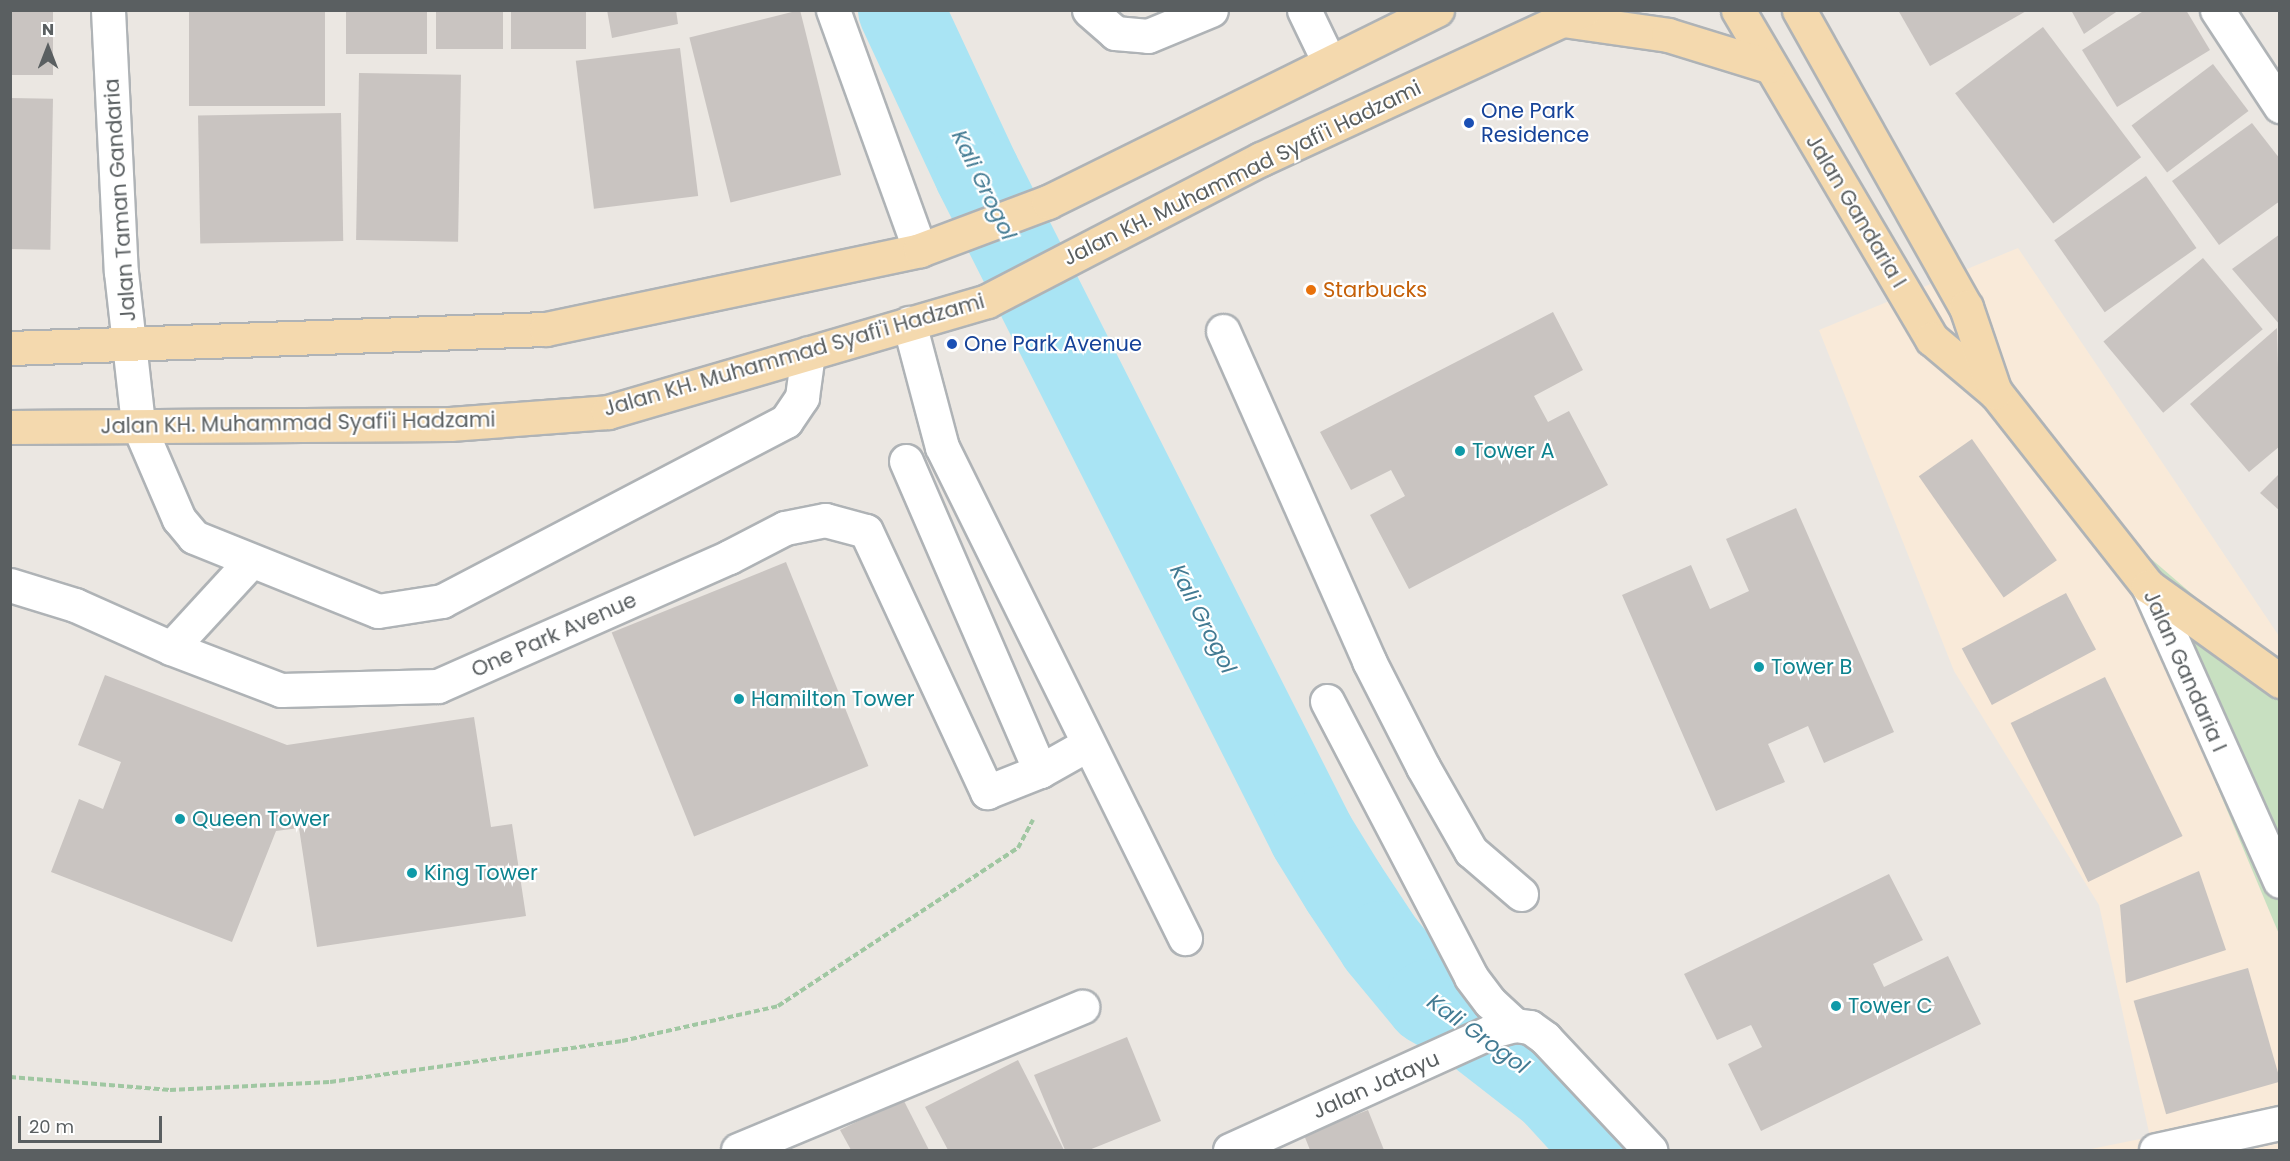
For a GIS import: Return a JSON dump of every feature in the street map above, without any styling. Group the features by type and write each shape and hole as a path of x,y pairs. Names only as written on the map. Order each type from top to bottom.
{"main road":[{"path":"10,348 546,329 920,250 975,232 1048,202 1437,10"},
{"name":"Jalan Gandaria I","path":"1738,10 1932,339 1996,393 2148,586"},
{"name":"Jalan Gandaria I","path":"1799,10 1966,307 1996,393"},
{"path":"1573,15 1668,35 1769,66"},
{"name":"Jalan KH. Muhammad Syafi'i Hadzami","path":"10,427 138,424 450,424 608,412 987,301 1261,159 1573,15"},
{"path":"2148,586 2280,681"}],"street":[{"name":"Jalan Taman Gandaria","path":"108,10 121,272 131,343 138,424 179,519 194,537 250,562"},
{"path":"833,10 920,250"},
{"path":"1089,10 1115,33 1148,36 1211,10"},
{"path":"1304,10 1329,62"},
{"path":"2217,10 2280,106"},
{"path":"909,324 942,447 1185,938"},
{"path":"1223,331 1369,661 1423,767 1471,851 1521,894"},
{"path":"171,648 250,562 378,611 442,601 786,421 802,397 808,353"},
{"path":"906,461 1050,767"},
{"name":"One Park Avenue","path":"10,585 75,605 171,648 281,690 438,686 729,557 785,528 825,520 866,531 987,792 1050,767 1088,744"},
{"name":"Jalan Gandaria I","path":"2148,586 2280,881"},
{"path":"1327,701 1471,977 1490,1002 1504,1028 1530,1027 1545,1038 1650,1150"},
{"path":"738,1150 1082,1007"},
{"name":"Jalan Jatayu","path":"1230,1150 1287,1139 1446,1054 1504,1028"},
{"path":"2156,1150 2280,1124"}],"path":[{"path":"10,1077 170,1090 330,1082 622,1041 778,1006 1018,848 1050,767"}],"shaded area":[{"path":"2018,248 2279,636 2279,1150 2086,1150 2150,1137 2099,905 1954,671 1819,330"}],"green space":[{"path":"2105,519 2279,669 2279,934"}],"building":[{"path":"10,10 53,10 53,75 10,75"},
{"path":"189,10 325,10 325,106 189,106"},
{"path":"346,10 427,10 427,54 346,54"},
{"path":"436,10 503,10 503,49 436,49"},
{"path":"511,10 586,10 586,49 511,49"},
{"path":"607,10 676,10 678,24 612,38"},
{"path":"800,10 841,175 731,203 689,38"},
{"path":"1898,10 2028,10 1930,66"},
{"path":"2071,10 2119,10 2084,34"},
{"path":"2145,10 2186,10 2210,50 2117,107 2082,50"},
{"path":"2043,27 2141,157 2053,223 1955,93"},
{"path":"680,48 698,196 594,209 576,61"},
{"path":"2213,64 2249,111 2167,173 2132,125"},
{"path":"359,73 461,75 458,242 356,240"},
{"path":"10,98 53,99 50,250 10,249"},
{"path":"341,113 343,241 200,243 198,115"},
{"path":"2252,123 2280,159 2280,201 2219,245 2172,181"},
{"path":"2146,176 2196,248 2105,312 2054,240"},
{"path":"2280,234 2280,325 2232,269"},
{"path":"2203,258 2263,329 2163,413 2103,342"},
{"name":"Tower A","path":"1553,312 1583,370 1534,396 1548,422 1569,411 1608,485 1409,589 1370,515 1405,496 1391,470 1351,490 1320,432"},
{"path":"2277,328 2280,446 2249,472 2190,404"},
{"path":"1972,439 2057,560 2004,598 1919,476"},
{"path":"2280,473 2280,511 2260,493"},
{"name":"Tower B","path":"1796,508 1894,732 1824,763 1808,726 1768,744 1785,782 1716,811 1622,595 1691,565 1710,609 1749,591 1726,539"},
{"name":"Hamilton Tower","path":"786,562 868,766 694,836 612,632"},
{"path":"2066,593 2096,650 1992,705 1962,648"},
{"path":"105,675 287,745 474,717 491,827 512,824 526,916 317,947 299,828 276,831 232,942 51,872 79,799 103,809 121,762 78,745"},
{"path":"2105,677 2183,836 2088,882 2011,723"},
{"path":"2199,871 2226,950 2126,983 2120,905"},
{"name":"Tower C","path":"1889,874 1923,940 1873,964 1884,987 1948,956 1981,1024 1761,1131 1728,1064 1762,1047 1751,1025 1717,1040 1684,974"},
{"path":"2248,968 2280,1082 2166,1114 2134,1001"},
{"path":"1127,1037 1161,1121 1089,1150 1065,1150 1034,1075"},
{"path":"1018,1060 1064,1150 948,1150 925,1107"},
{"path":"903,1099 929,1150 851,1150 840,1130"},
{"path":"1368,1110 1384,1150 1310,1150 1304,1135"}],"waterway":[{"name":"Kali Grogol","path":"901,10 977,173 1312,836 1344,888 1381,944 1429,1002 1472,1027 1553,1090 1608,1150"}],"place":[{"name":"One Park Residence","path":"1469,123"},
{"name":"Starbucks","path":"1311,290"},
{"name":"One Park Avenue","path":"952,344"},
{"name":"Tower A","path":"1460,451"},
{"name":"Tower B","path":"1759,667"},
{"name":"Hamilton Tower","path":"739,699"},
{"name":"Queen Tower","path":"180,819"},
{"name":"King Tower","path":"412,873"},
{"name":"Tower C","path":"1836,1006"}]}
